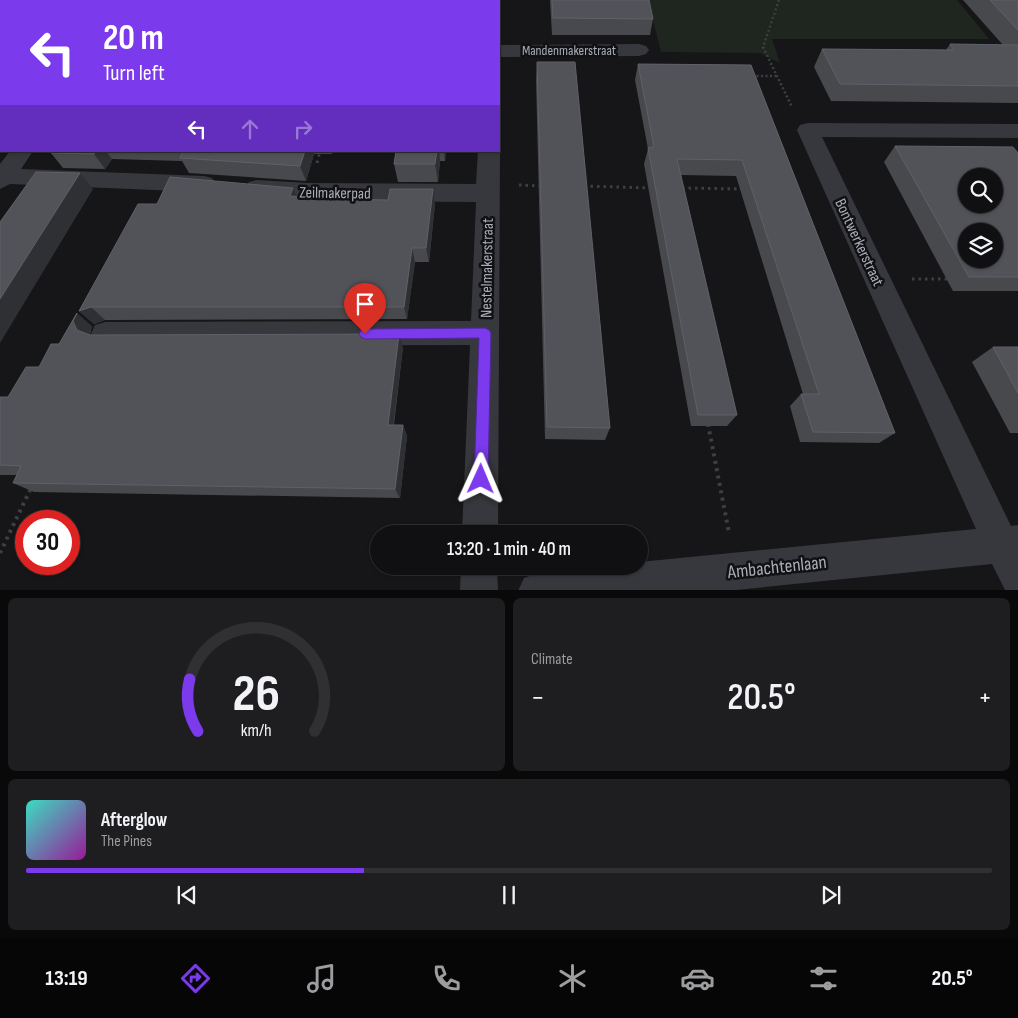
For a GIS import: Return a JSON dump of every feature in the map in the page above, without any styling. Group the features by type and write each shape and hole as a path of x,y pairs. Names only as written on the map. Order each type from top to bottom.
{"street":[{"name":"Mandenmakerstraat","path":"500,50 639,50"},
{"path":"808,130 1018,131"},
{"name":"Bontwerkerstraat","path":"808,130 877,279 1009,543 1018,577"},
{"path":"2,178 21,152"},
{"name":"Nestelmakerstraat","path":"480,525 489,152"},
{"name":"Zeilmakerpad","path":"2,178 180,182 308,192 488,189"},
{"path":"105,334 485,333"},
{"name":"Ambachtenlaan","path":"537,590 1009,543"},
{"path":"479,575 479,590"}],"path":[{"path":"779,0 762,47 791,105 808,130"},
{"path":"748,76 777,76"},
{"path":"488,189 546,186"},
{"path":"575,186 653,188"},
{"path":"678,188 747,189"},
{"path":"877,279 952,279"},
{"path":"708,423 737,570"},
{"path":"0,553 34,483"}],"shaded area":[{"path":"648,0 957,0 989,39 772,39 780,63 760,53 661,52"}],"building":[{"path":"552,0 649,0 653,19 553,18"},
{"path":"990,0 1018,0 1018,30"},
{"path":"950,44 1018,45 1018,86 840,84 822,49 954,50"},
{"path":"537,62 575,62 610,428 547,427"},
{"path":"638,64 751,65 895,433 813,432 801,394 819,394 742,160 677,159 737,415 698,415 648,148 654,147"},
{"path":"895,146 1013,147 1018,153 1018,277 969,277 964,268 1003,268 1003,223 958,223 958,258"},
{"path":"52,152 95,152 94,154"},
{"path":"183,152 305,152 300,166 180,158"},
{"path":"396,152 437,152 435,164 394,164"},
{"path":"36,172 80,173 0,299 0,222"},
{"path":"170,177 293,188 290,196 334,199 388,200 390,189 433,189 426,248 412,248 404,307 91,307 79,311 138,204 157,204"},
{"path":"77,313 73,321 77,330 90,335 399,334 388,425 403,425 395,489 13,483 21,466 0,465 0,397 8,397 26,367 39,367 51,344 59,344"},
{"path":"993,347 1018,347 1018,393"}],"route":[{"path":"365,334 485,333 481,479"}]}
